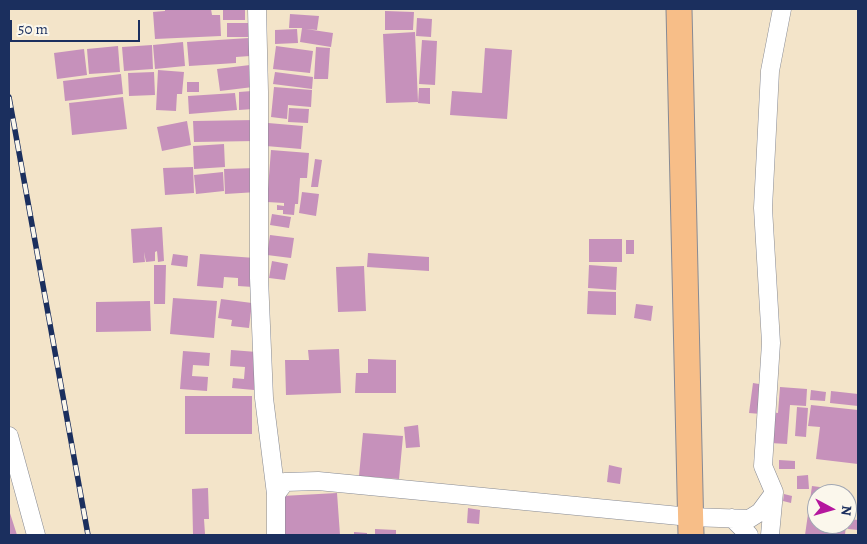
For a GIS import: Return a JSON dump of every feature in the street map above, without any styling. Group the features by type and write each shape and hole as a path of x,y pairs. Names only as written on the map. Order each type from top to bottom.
{"highway":[{"path":"679,9 690,526"}],"street":[{"path":"257,9 260,92 259,278 264,398 276,494 276,535"},
{"path":"770,535 774,492 763,466 771,343 763,208 770,71 782,9"},
{"path":"9,436 36,535"},
{"path":"276,494 285,482 318,481 690,526 732,518 749,519 760,512 774,492"},
{"path":"732,518 749,535"}],"building":[{"path":"165,9 211,9 212,15 220,15 221,36 155,39 153,12 165,11"},
{"path":"223,9 245,9 245,20 223,20"},
{"path":"385,11 414,12 413,30 385,30"},
{"path":"290,14 319,16 317,30 306,29 333,33 331,47 300,42 302,28 289,28"},
{"path":"417,18 432,19 431,37 416,36"},
{"path":"227,23 250,23 250,37 227,37"},
{"path":"297,29 298,43 275,44 275,30"},
{"path":"415,32 418,102 386,103 383,34"},
{"path":"249,38 250,56 236,57 236,63 189,66 187,42"},
{"path":"422,40 437,41 435,85 419,84"},
{"path":"183,42 185,66 155,69 153,45"},
{"path":"152,45 153,69 124,71 122,47"},
{"path":"118,46 120,72 89,74 87,49"},
{"path":"276,46 313,51 310,73 273,69"},
{"path":"316,47 330,48 328,79 314,79"},
{"path":"485,48 512,50 507,119 450,115 452,91 482,93"},
{"path":"84,49 87,75 57,79 54,53"},
{"path":"250,65 253,87 220,91 217,69"},
{"path":"158,70 184,72 182,94 177,94 176,111 156,110"},
{"path":"154,72 155,95 129,96 128,73"},
{"path":"275,72 313,77 312,89 273,84"},
{"path":"121,74 123,94 65,101 63,81"},
{"path":"187,82 199,82 199,92 187,92"},
{"path":"274,87 312,90 311,107 288,105 287,119 271,117"},
{"path":"419,88 430,88 430,104 418,103"},
{"path":"252,91 253,109 239,110 239,92"},
{"path":"235,93 237,110 189,114 188,96"},
{"path":"123,97 127,129 72,135 69,103"},
{"path":"289,108 309,109 308,123 288,122"},
{"path":"256,120 256,141 194,142 193,121"},
{"path":"187,121 191,145 162,151 157,127"},
{"path":"268,123 303,126 301,149 266,146"},
{"path":"224,144 225,167 194,169 193,146"},
{"path":"271,150 309,153 307,178 300,178 298,204 295,204 294,215 283,214 283,210 277,210 277,205 284,206 284,203 267,202"},
{"path":"315,159 322,160 318,187 311,187"},
{"path":"193,167 194,193 165,195 163,168"},
{"path":"256,168 257,192 225,194 224,169"},
{"path":"223,172 224,191 196,194 194,175"},
{"path":"302,192 319,194 316,216 299,213"},
{"path":"272,214 291,217 289,228 270,225"},
{"path":"162,227 164,261 158,262 157,251 155,252 155,261 146,262 144,252 145,262 133,263 131,229"},
{"path":"270,235 294,238 291,258 267,255"},
{"path":"589,239 622,239 622,262 589,262"},
{"path":"626,240 634,240 634,254 626,254"},
{"path":"368,253 429,257 429,271 367,267"},
{"path":"173,254 188,256 187,267 171,265"},
{"path":"200,254 255,258 253,287 238,286 238,278 224,277 223,288 197,286"},
{"path":"272,261 288,264 285,280 269,278"},
{"path":"154,265 166,265 165,304 154,304"},
{"path":"589,265 617,267 616,290 588,288"},
{"path":"364,266 366,311 338,312 336,267"},
{"path":"588,291 616,292 616,315 587,314"},
{"path":"173,298 217,301 214,338 170,334"},
{"path":"221,299 252,303 249,328 231,326 232,320 218,318"},
{"path":"150,301 151,331 96,332 96,302"},
{"path":"636,304 653,306 651,321 634,318"},
{"path":"339,349 341,393 286,395 285,360 309,360 308,350"},
{"path":"231,350 257,352 254,390 232,388 233,378 244,379 245,367 230,366"},
{"path":"183,351 210,353 209,366 193,365 192,376 208,377 207,391 180,389"},
{"path":"368,359 396,360 396,393 355,393 356,373 368,373"},
{"path":"753,383 765,385 761,414 749,413"},
{"path":"780,387 807,389 806,406 790,405 787,444 770,443 772,412 778,413"},
{"path":"811,390 826,392 825,401 810,400"},
{"path":"831,391 858,394 858,406 830,403"},
{"path":"185,396 252,396 252,434 185,434"},
{"path":"811,405 858,410 858,464 816,459 820,427 808,426"},
{"path":"797,407 808,408 806,437 795,436"},
{"path":"418,425 420,447 406,448 404,427"},
{"path":"363,433 403,436 399,479 359,476"},
{"path":"779,460 795,461 795,469 779,469"},
{"path":"609,465 622,468 620,484 607,482"},
{"path":"808,475 807,489 797,489 797,476"},
{"path":"208,488 209,519 204,519 205,534 193,534 192,489"},
{"path":"337,493 340,535 285,535 282,496"},
{"path":"784,494 792,496 791,503 783,501"},
{"path":"468,508 480,510 479,524 467,523"},
{"path":"9,510 17,535 9,535"},
{"path":"807,521 807,534 845,534 845,535 805,535"},
{"path":"375,529 396,530 396,535 375,535"},
{"path":"354,532 367,533 367,535 354,535"}],"railway":[{"path":"9,97 88,535"}]}
